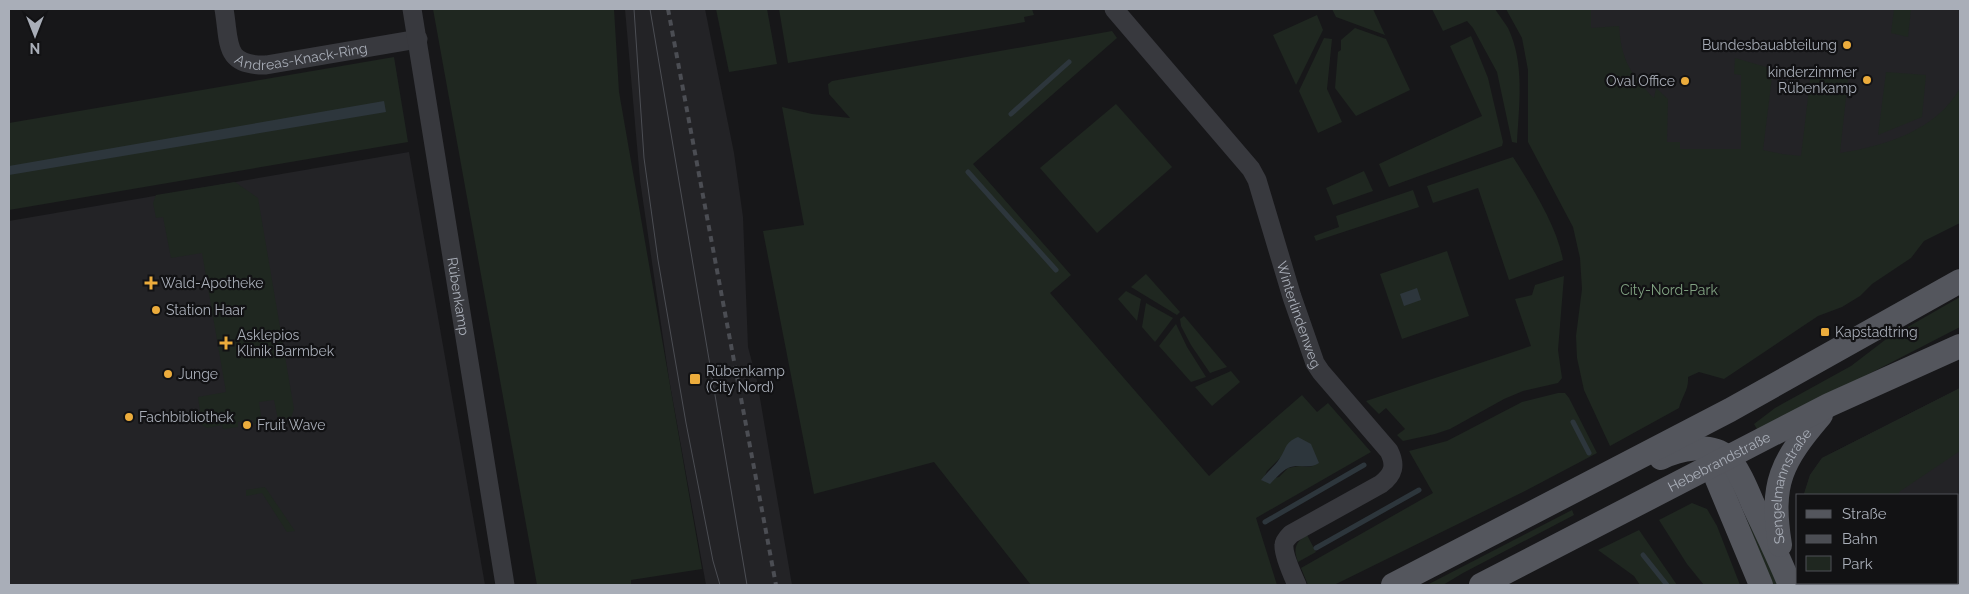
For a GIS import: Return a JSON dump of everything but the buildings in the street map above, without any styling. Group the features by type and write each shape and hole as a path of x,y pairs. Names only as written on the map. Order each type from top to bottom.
{"main road":[{"path":"1394,585 1588,485 1670,448 1730,410 1960,281"},
{"name":"Hebebrandstraße","path":"1481,585 1683,480 1716,457 1960,346"},
{"name":"Sengelmannstraße","path":"1788,580 1777,527 1777,490 1788,459 1797,443 1829,405"},
{"path":"1730,410 1711,439 1761,585"},
{"path":"1670,448 1696,449 1716,457"},
{"name":"Sengelmannstraße","path":"1716,457 1742,480 1788,580"}],"street":[{"name":"Andreas-Knack-Ring","path":"224,9 232,52 239,62 252,66 418,39"},
{"name":"Rübenkamp","path":"412,9 505,585"},
{"name":"Winterlindenweg","path":"1120,16 1251,169 1258,185 1292,297 1315,363 1320,372 1393,459 1394,468 1390,477 1381,484 1291,534 1286,539 1284,545 1286,557 1297,585"}],"shaded area":[{"path":"625,9 705,9 734,153 743,217 748,347 757,381 792,585 706,585 669,379 640,180"},
{"path":"1571,9 1960,9 1960,165 1780,163 1618,141"},
{"path":"384,101 386,112 9,175 9,166"},
{"name":"Asklepios Klinik Barmbek","path":"409,152 485,585 9,585 9,221"},
{"path":"1417,288 1421,300 1404,306 1400,294"},
{"path":"1960,388 1960,585 1818,585 1959,584 1959,494 1804,494 1810,475 1822,458"},
{"path":"1298,437 1311,444 1319,463 1311,466 1288,468 1270,484 1261,480 1278,461 1288,444"}],"green space":[{"path":"433,9 614,9 619,92 702,569 631,580 631,585 537,585"},
{"path":"716,9 767,9 777,64 729,72"},
{"path":"779,9 1032,9 1034,15 1024,17 1025,22 788,63"},
{"path":"1332,9 1373,9 1385,35 1336,17"},
{"path":"1432,9 1495,9 1508,28 1517,56 1519,70 1520,100 1517,143 1512,142 1497,72 1473,28 1467,21 1443,31"},
{"name":"City-Nord-Park","path":"1506,9 1591,9 1591,28 1619,26 1622,48 1633,74 1654,98 1656,88 1668,99 1667,142 1680,142 1680,149 1741,149 1741,75 1734,74 1735,58 1773,69 1763,150 1782,154 1801,156 1811,72 1849,70 1840,153 1874,146 1908,134 1938,115 1950,103 1960,88 1960,223 1924,241 1911,258 1872,284 1860,296 1842,307 1818,316 1724,379 1699,372 1688,377 1679,408 1610,446 1584,390 1577,358 1576,336 1582,289 1580,258 1573,227 1528,142 1528,70 1522,38"},
{"path":"1894,9 1911,9 1908,37 1891,33"},
{"path":"1317,15 1323,30 1296,85 1273,35"},
{"path":"1355,28 1386,39 1410,90 1356,116 1335,88 1341,40"},
{"path":"1112,31 1117,38 973,164 1071,275 1050,293 1209,476 1302,395 1317,412 1328,403 1371,452 1256,518 1277,585 1031,585 934,462 814,494 763,231 804,225 782,107 812,114 850,118 829,94 828,84 832,81","holes":["1280,458 1313,467 1299,466 1288,468 1279,477 1262,481 1267,471"]},
{"path":"1471,36 1488,78 1503,142 1502,146 1389,187 1379,164 1482,116 1450,46"},
{"path":"1324,38 1332,39 1327,89 1342,122 1318,133 1299,91"},
{"path":"394,57 408,142 9,210 9,123"},
{"path":"1886,72 1926,75 1922,117 1878,135"},
{"path":"1116,104 1172,167 1097,233 1040,168"},
{"path":"1513,157 1550,220 1563,260 1509,280 1478,188 1433,203 1427,186"},
{"path":"1364,171 1373,191 1333,205 1326,188"},
{"path":"235,182 258,198 294,409 291,418 278,420 274,400 259,402 262,423 254,424 253,420 238,422 238,427 223,429 222,425 207,428 202,425 198,397 226,392 202,253 171,258 163,217 156,218 153,203 156,195"},
{"path":"1413,190 1419,207 1316,241 1314,236 1339,227 1336,216"},
{"path":"1447,251 1469,316 1402,339 1380,274"},
{"path":"1146,274 1180,312 1177,315 1131,287"},
{"path":"1564,276 1558,350 1562,378 1558,383 1523,391 1504,399 1450,429 1403,441 1397,435 1405,429 1386,408 1379,414 1366,401 1531,346 1515,299 1532,295 1535,285"},
{"path":"1126,291 1141,299 1137,321 1118,299"},
{"path":"1960,297 1960,327 1758,431 1754,424 1775,408 1851,366 1885,340"},
{"path":"1146,303 1173,318 1155,342 1142,327"},
{"path":"1184,316 1227,367 1210,373 1181,326 1180,319"},
{"path":"1176,324 1187,347 1206,377 1191,382 1159,346"},
{"path":"1231,371 1240,382 1212,406 1195,387"},
{"path":"1960,388 1960,451 1899,492 1899,494 1804,494 1810,475 1822,458"},
{"path":"1565,393 1569,398 1597,453 1525,491 1334,585 1308,585 1301,568 1433,493 1409,451 1447,441 1522,402"},
{"path":"265,487 295,531 287,532 262,493 246,496 246,490"},
{"path":"1738,496 1780,585 1772,585"},
{"path":"1692,503 1707,509 1717,526 1740,585 1704,585 1687,564 1659,520"},
{"path":"1572,510 1574,515 1443,585 1427,585"},
{"path":"1639,530 1677,585 1640,585 1634,576 1598,550"},
{"path":"1307,535 1316,552 1298,562 1296,546"},
{"path":"1818,584 1884,584 1884,585"}],"waterway":[{"path":"1011,114 1069,62"},
{"path":"968,172 1056,270"},
{"path":"1573,422 1589,453"},
{"path":"1265,522 1364,465"},
{"path":"1316,548 1419,490"},
{"path":"1643,555 1667,585"}],"tram line":[{"path":"634,9 644,158 658,260 686,423 713,561 720,585"},
{"path":"650,9 747,585"}],"railway":[{"path":"668,9 776,585"}],"place":[{"name":"Bundesbauabteilung","path":"1847,45"},
{"name":"kinderzimmer Rübenkamp","path":"1867,80"},
{"name":"Oval Office","path":"1685,81"},
{"name":"Wald-Apotheke","path":"151,283"},
{"name":"Station Haar","path":"156,310"},
{"name":"Kapstadtring","path":"1825,332"},
{"name":"Asklepios Klinik Barmbek","path":"226,343"},
{"name":"Junge","path":"168,374"},
{"name":"Rübenkamp (City Nord)","path":"695,379"},
{"name":"Fachbibliothek","path":"129,417"},
{"name":"Fruit Wave","path":"247,425"}]}
